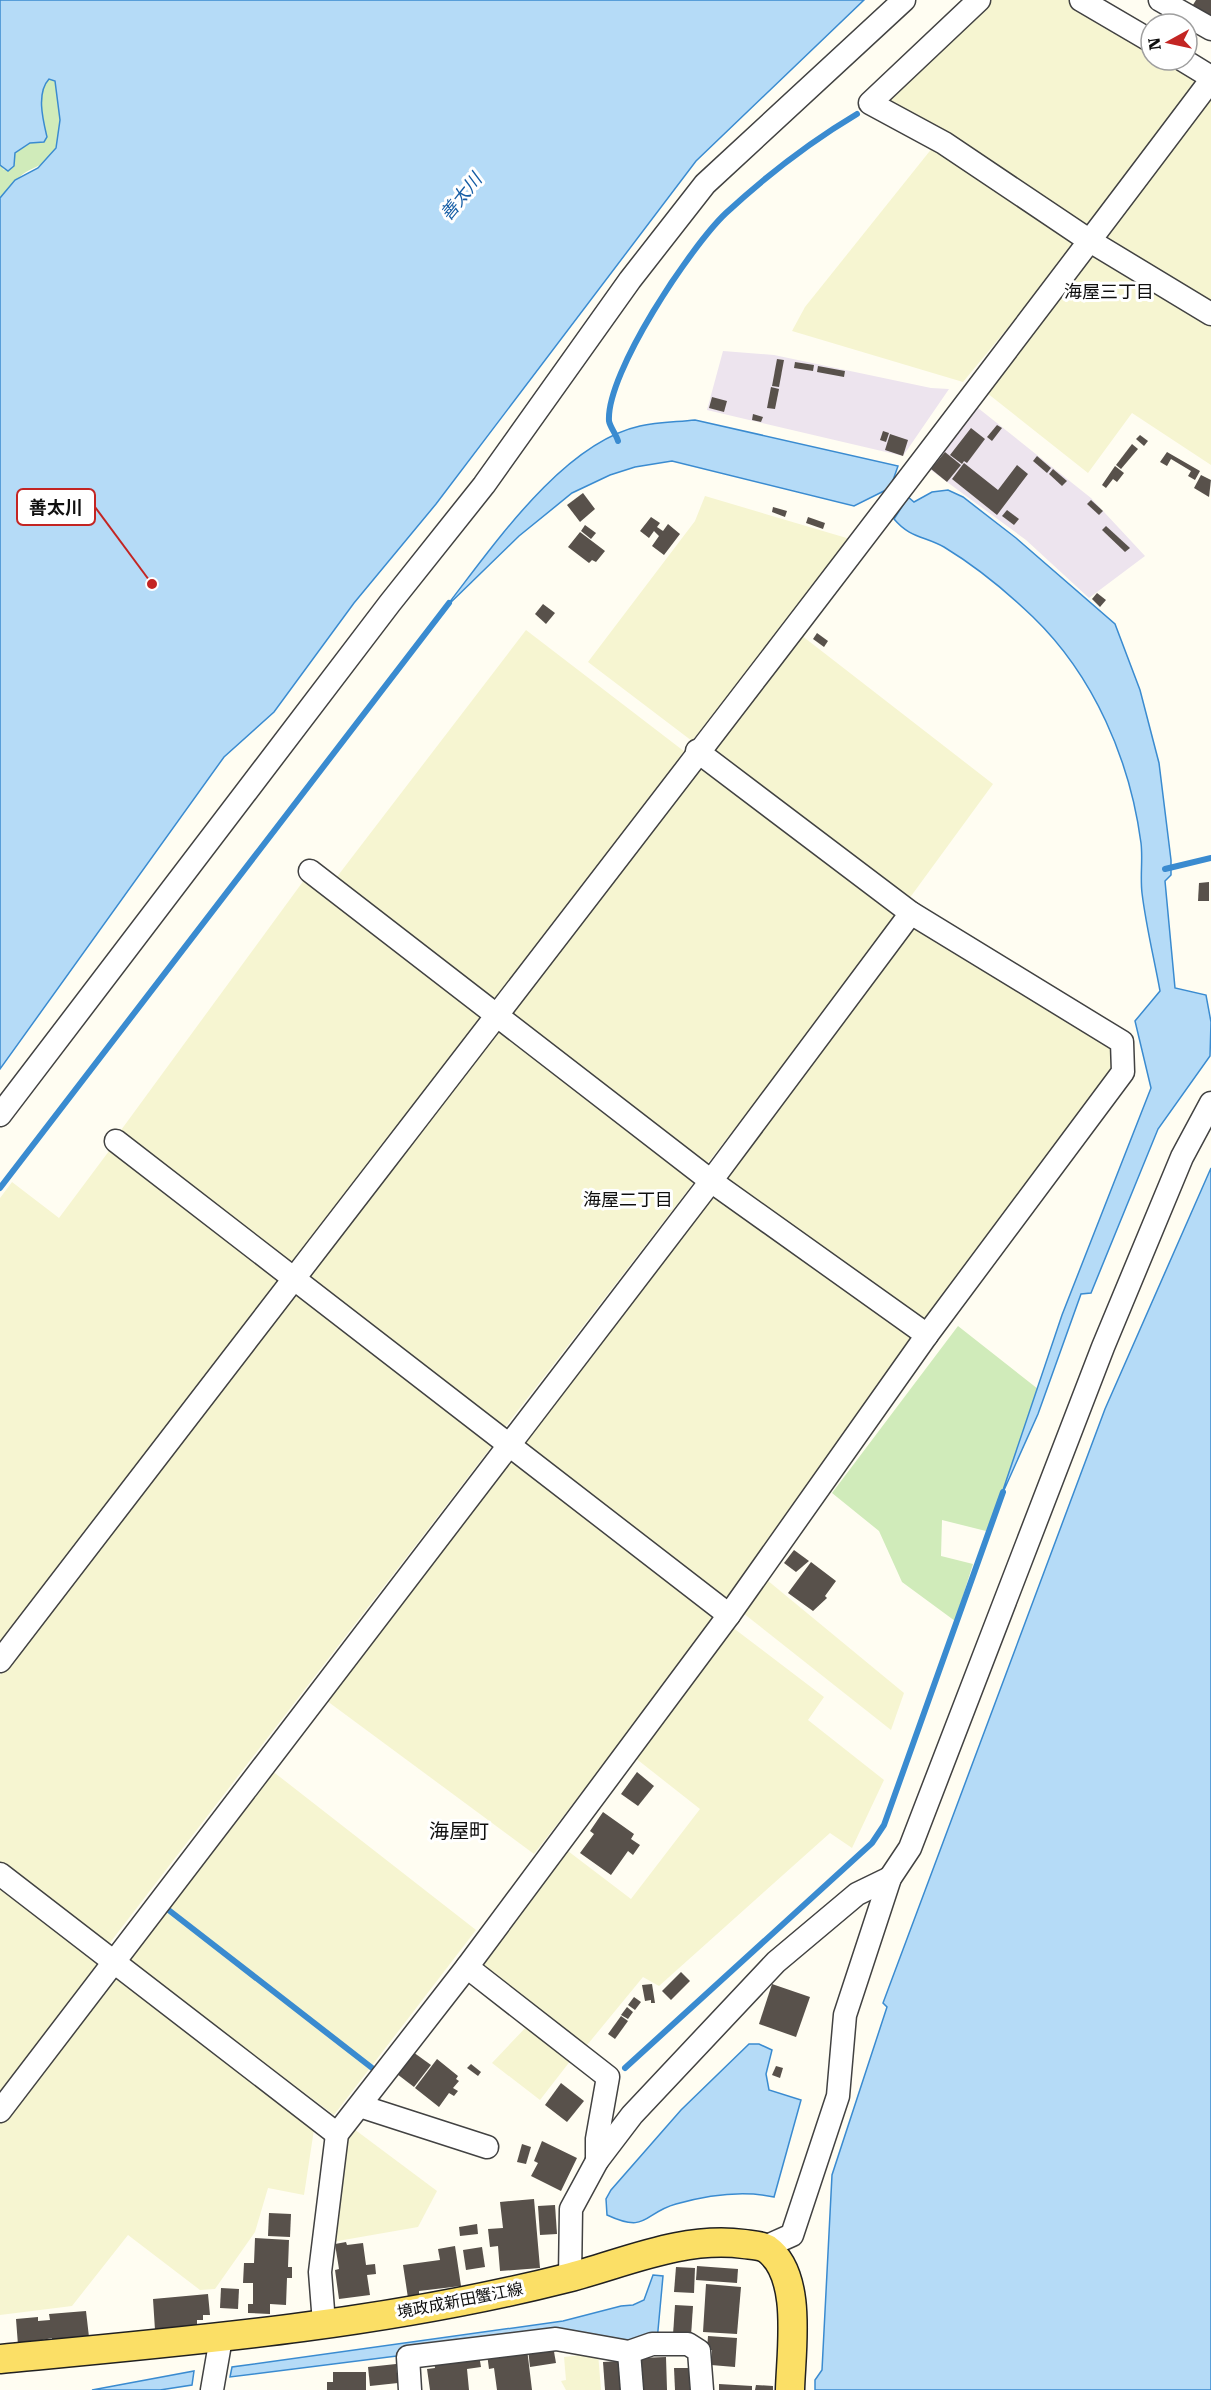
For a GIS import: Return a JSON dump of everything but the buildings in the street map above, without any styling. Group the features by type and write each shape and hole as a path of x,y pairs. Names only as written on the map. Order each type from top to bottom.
{"main road":[{"name":"境政成新田蟹江線","path":"0,2360 221,2338 483,2298 570,2277 673,2247 729,2242 765,2247"},
{"path":"765,2247 780,2261 790,2287 792,2320 790,2390"}],"street":[{"path":"0,1115 390,603 484,485 630,280 705,184 904,0"},
{"path":"979,0 870,103 944,143 1090,241 1211,314"},
{"path":"1081,0 1139,34"},
{"path":"1160,0 1211,29"},
{"path":"0,1662 697,751 875,525 920,461 1090,241 1211,78"},
{"path":"324,2323 320,2272 337,2134 467,1967 729,1615 927,1335 1123,1072 1122,1042 911,913 697,751"},
{"path":"310,871 711,1181 927,1335"},
{"path":"0,2111 711,1181 911,913"},
{"path":"765,2247 792,2235 838,2096 845,2015 890,1878 910,1848 1103,1347 1182,1157 1211,1103"},
{"path":"116,1141 729,1615"},
{"path":"0,1874 337,2134"},
{"path":"570,2277 571,2210 597,2161 632,2115 776,1962 857,1894 890,1878"},
{"path":"467,1967 608,2077 597,2139 597,2161"},
{"path":"360,2106 487,2147"},
{"path":"212,2390 221,2338"},
{"path":"410,2390 408,2357 556,2338 629,2352 652,2344 688,2344 699,2351 702,2390"},
{"path":"629,2352 632,2390"}],"shaded area":[{"path":"723,351 774,355 931,388 949,389 903,456 707,410"},
{"path":"973,404 1091,498 1145,556 1089,598 1026,540 928,468"}],"green space":[{"path":"987,0 1070,0 1139,41 1139,72 1192,72 1202,78 1087,229 881,102"},
{"path":"49,79 55,81 59,101 58,142 48,159 23,174 0,198 0,165 4,170 15,159 15,153 30,143 44,142 47,137 42,115 42,99"},
{"path":"1211,98 1211,306 1107,243 1106,231"},
{"path":"933,147 1077,244 963,382 792,331 805,307"},
{"path":"1099,252 1211,321 1211,465 1132,413 1088,473 987,393 1088,254"},
{"path":"705,496 850,539 692,741 588,662 695,521"},
{"path":"526,630 685,752 495,1003 333,882"},
{"path":"801,635 993,784 906,903 708,748"},
{"path":"701,761 900,917 703,1169 506,1017"},
{"path":"307,876 487,1017 291,1270 116,1137"},
{"path":"915,920 1112,1042 1118,1065 929,1321 917,1323 719,1177"},
{"path":"501,1023 698,1177 503,1430 304,1281"},
{"path":"112,1147 283,1280 0,1647 0,1198 12,1182 59,1218"},
{"path":"712,1186 914,1339 730,1604 518,1444"},
{"path":"299,1287 495,1442 109,1944 0,1863 0,1675"},
{"path":"958,1326 1038,1389 1000,1499 986,1531 942,1520 941,1556 973,1564 955,1621 902,1582 879,1531 832,1493"},
{"path":"511,1449 720,1614 534,1854 323,1698"},
{"path":"767,1580 904,1693 891,1730 743,1613"},
{"path":"732,1627 824,1697 808,1720 884,1780 852,1848 830,1833 659,1986 643,1977 583,2050 477,1965 564,1848 631,1899 700,1809 634,1757"},
{"path":"271,1770 476,1930 334,2115 127,1960"},
{"path":"0,1887 98,1965 0,2097"},
{"path":"114,1975 315,2123 304,2195 268,2188 255,2232 215,2289 200,2290 128,2235 72,2306 0,2315 0,2122"},
{"path":"528,2025 571,2060 540,2100 492,2063"},
{"path":"354,2129 437,2191 418,2227 332,2242 345,2144"},
{"path":"598,2353 601,2390 566,2390 561,2381 566,2380 564,2357"}],"water":[{"path":"0,0 864,0 696,161 436,504 354,603 274,712 224,757 0,1069 0,198 15,180 38,168 56,148 60,120 55,81 49,79 42,99 42,115 47,137 44,142 30,143 15,153 14,166 8,171 0,165"},
{"path":"695,420 898,466 892,483 914,502 932,492 948,490 963,497 1016,538 1115,624 1140,690 1159,763 1171,860 1171,875 1165,881 1175,988 1206,995 1211,1022 1210,1056 1158,1129 1091,1293 1081,1294 1038,1414 1000,1499 1062,1315 1151,1088 1135,1021 1160,991 1142,893 1141,843 1128,781 1106,721 1074,666 1055,640 1023,607 980,571 944,547 900,525 894,519 905,502 888,489 854,506 672,461 635,467 610,475 572,493 519,536 445,608 531,501 556,475 583,453 611,436 640,426"},
{"path":"1211,1168 1211,2390 815,2390 815,2380 822,2370 832,2175 887,2007 883,2003 1105,1409"},
{"path":"749,2044 759,2044 772,2050 766,2074 769,2090 801,2100 774,2197 737,2194 700,2198 676,2204 644,2220 630,2223 607,2215 606,2199 611,2190 681,2110"},
{"path":"653,2275 663,2276 657,2341 624,2346 555,2336 230,2377 232,2367 563,2321 633,2305 644,2300"},
{"path":"194,2371 192,2385 160,2390 92,2390"}],"waterway":[{"path":"618,441 609,421 612,400 621,373 653,311 693,253 726,213 757,186 805,148 857,114"},
{"path":"0,1188 449,603"},
{"path":"1165,869 1211,858"},
{"path":"625,2068 872,1843 884,1825 1003,1492"},
{"path":"166,1908 376,2071 378,2068"}],"place":[{"name":"善太川","path":"152,584"}],"district":[{"name":"海屋三丁目","path":"1109,292"},
{"name":"海屋二丁目","path":"628,1200"},
{"name":"海屋町","path":"459,1831"}]}
